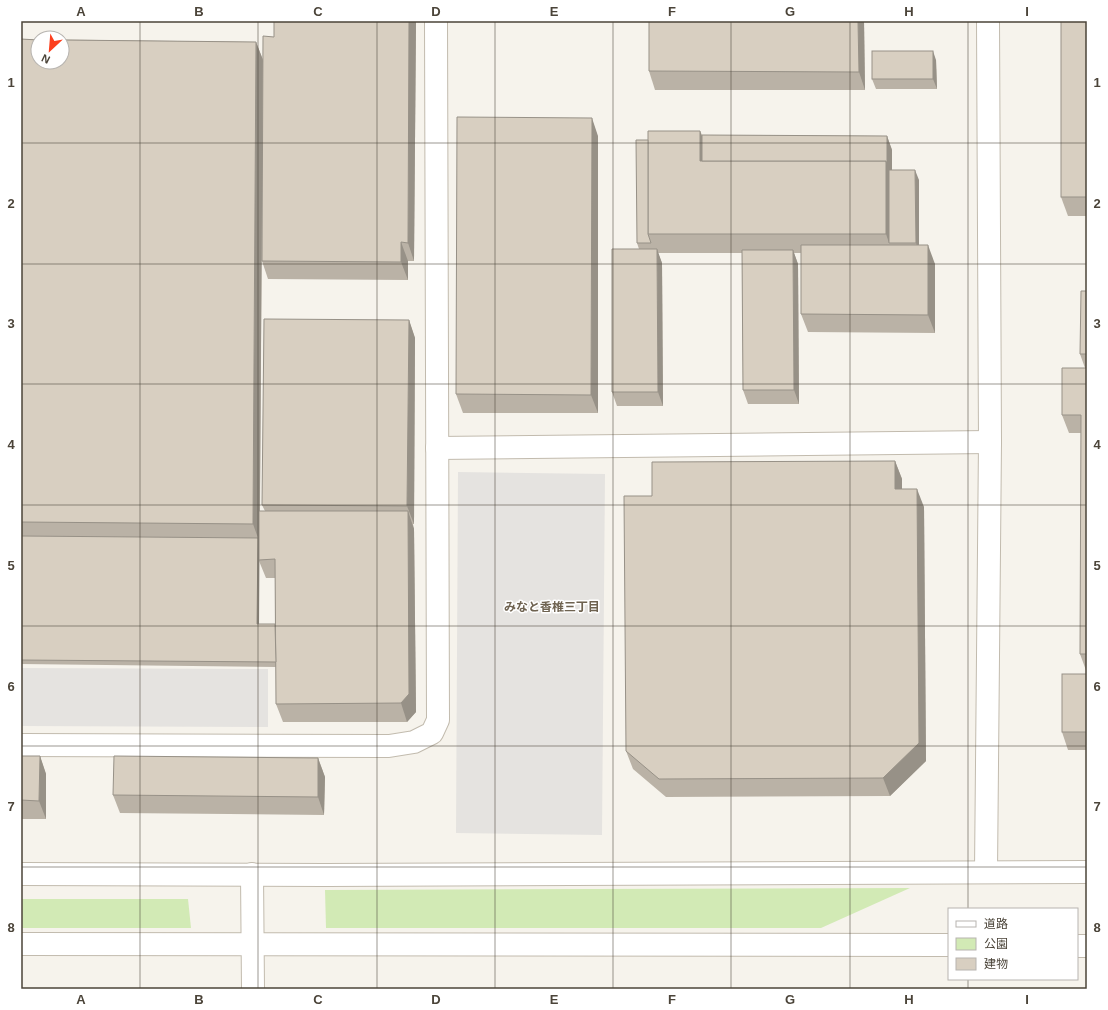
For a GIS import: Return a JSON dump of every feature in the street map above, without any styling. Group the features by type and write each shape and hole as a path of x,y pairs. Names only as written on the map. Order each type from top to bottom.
{"street":[{"path":"21,745 389,746 414,742 432,733 438,720 436,21"},
{"path":"986,872 990,442 988,21"},
{"path":"437,448 990,442"},
{"path":"21,874 1087,872"},
{"path":"252,874 253,989"},
{"path":"21,944 948,945"}],"green space":[{"path":"910,888 821,928 326,928 325,890"},
{"path":"21,899 188,899 191,928 21,928"}],"shaded area":[{"path":"458,472 605,474 602,835 456,833"},
{"path":"21,668 268,669 268,727 21,726"}],"building":[{"path":"274,21 409,21 408,243 401,242 401,262 262,261 263,36 274,37"},
{"path":"649,21 858,21 859,72 649,71"},
{"path":"1061,21 1087,21 1087,197 1061,197"},
{"path":"21,39 30,40 30,70 70,70 70,40 256,42 253,524 21,522"},
{"path":"872,51 933,51 933,79 872,79"},
{"path":"457,117 592,118 591,395 456,394"},
{"path":"648,131 700,131 700,161 886,161 886,234 648,234"},
{"path":"702,135 887,136 887,165 886,161 702,161"},
{"path":"636,140 648,140 648,234 651,243 637,243"},
{"path":"889,170 915,170 916,243 889,243"},
{"path":"801,245 928,245 928,315 801,314"},
{"path":"612,249 657,249 658,392 612,392"},
{"path":"742,250 793,250 794,390 743,390"},
{"path":"1081,291 1087,291 1087,354 1080,354"},
{"path":"264,319 409,320 407,506 262,505"},
{"path":"1062,368 1087,368 1087,654 1080,654 1081,415 1062,415"},
{"path":"895,461 895,489 917,489 919,743 883,778 659,779 626,751 624,496 652,496 652,462"},
{"path":"259,511 408,511 409,694 401,703 276,704 275,559 259,560"},
{"path":"21,536 258,538 257,624 275,624 276,662 21,660"},
{"path":"1062,674 1087,674 1087,732 1062,732"},
{"path":"21,756 40,756 39,801 21,800"},
{"path":"114,756 318,758 318,797 113,795"}],"district":[{"name":"みなと香椎三丁目","path":"552,607"}]}
